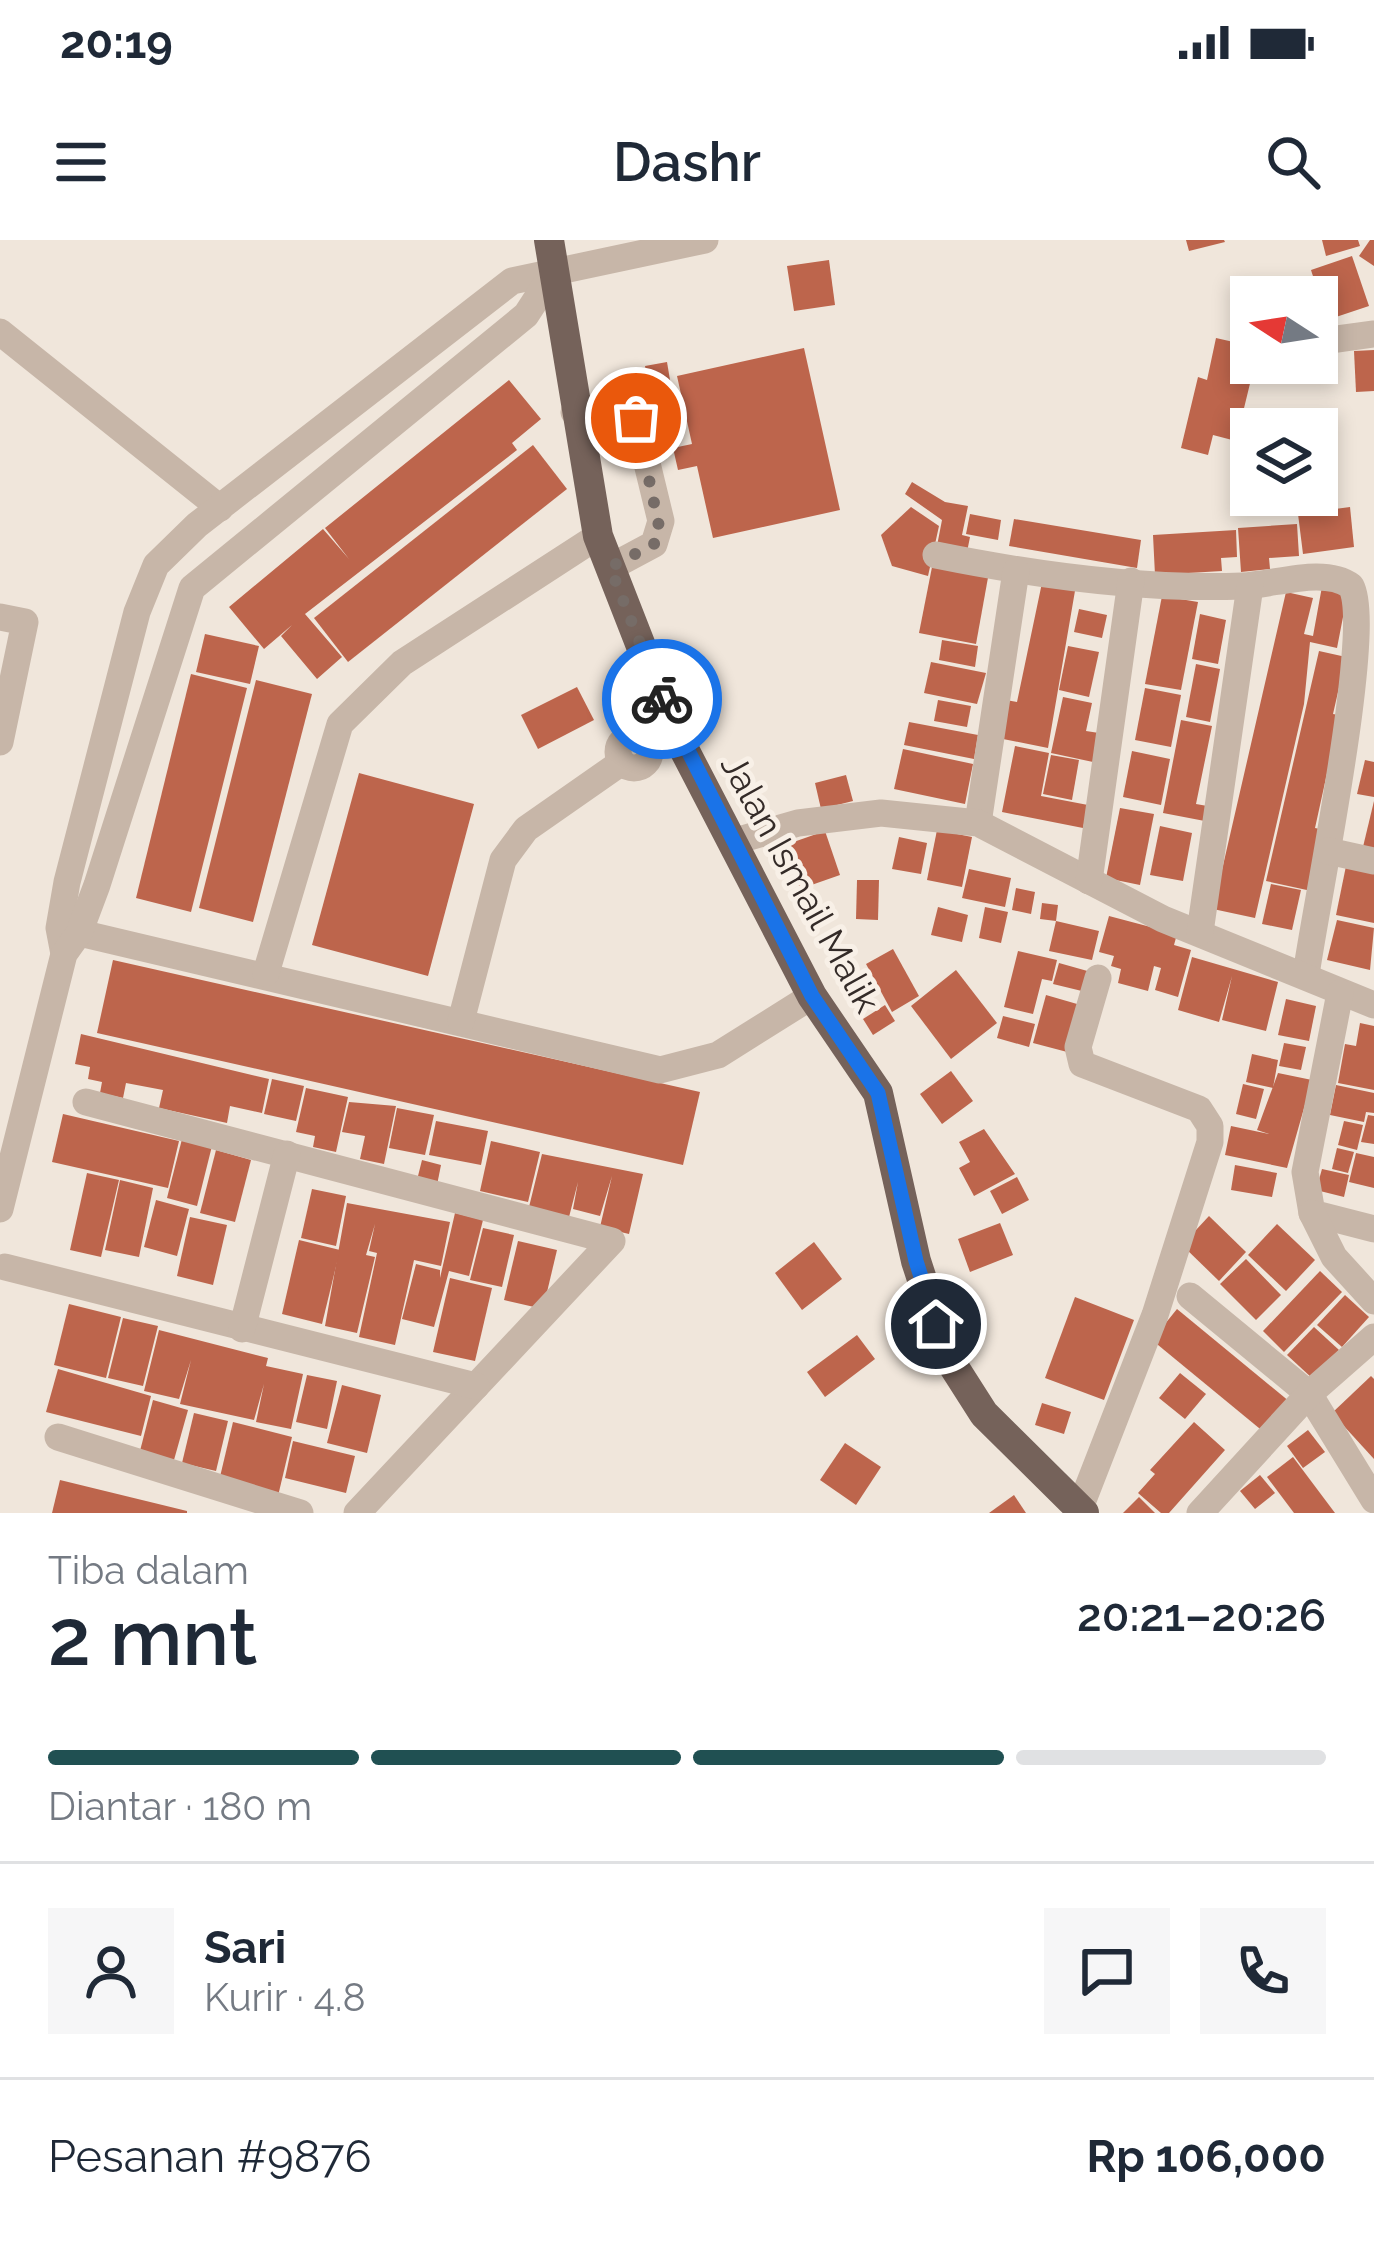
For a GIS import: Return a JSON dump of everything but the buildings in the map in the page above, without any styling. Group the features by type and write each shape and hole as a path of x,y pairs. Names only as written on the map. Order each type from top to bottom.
{"main road":[{"name":"Jalan Ismail Malik","path":"549,240 598,536 660,735 732,842 812,996 878,1093 916,1261 947,1356 984,1414 1081,1512"}],"street":[{"path":"0,1209 68,938 136,612 156,565 220,508 512,281 705,240"},
{"path":"68,938 192,589 526,315 552,275"},
{"path":"0,332 220,508"},
{"path":"1338,339 1374,334"},
{"path":"574,412 620,408 631,413 661,521 658,539 610,567"},
{"path":"266,973 340,724 402,663 598,536"},
{"path":"935,555 1016,571 1184,588 1338,578 1358,594 1362,606 1362,743 1328,850 1306,975"},
{"path":"156,565 192,589"},
{"path":"977,823 1016,571"},
{"path":"1089,881 1131,581"},
{"path":"1200,932 1250,586"},
{"path":"0,617 25,622 0,742"},
{"path":"461,1021 503,860 526,829 622,762 641,766 660,735"},
{"path":"732,842 798,823 881,813 977,823 1200,932 1374,1005"},
{"path":"1328,850 1374,861"},
{"path":"68,938 266,973 660,1070 718,1055 812,996"},
{"path":"1081,1512 1155,1315 1210,1142 1210,1126 1198,1109 1082,1064 1078,1046 1098,978"},
{"path":"1340,993 1305,1172 1312,1213 1334,1257 1374,1301"},
{"path":"86,1102 612,1241 357,1513"},
{"path":"242,1329 287,1154"},
{"path":"1312,1213 1374,1229"},
{"path":"2,1263 242,1329 476,1386"},
{"path":"1190,1296 1310,1394 1374,1500"},
{"path":"1200,1513 1310,1394 1374,1337"},
{"path":"58,1437 300,1513"}],"way so far":[{"path":"636,418 660,531 646,550 610,567 662,699"}],"route":[{"path":"662,699 812,996 878,1093 916,1261 936,1324"}]}
